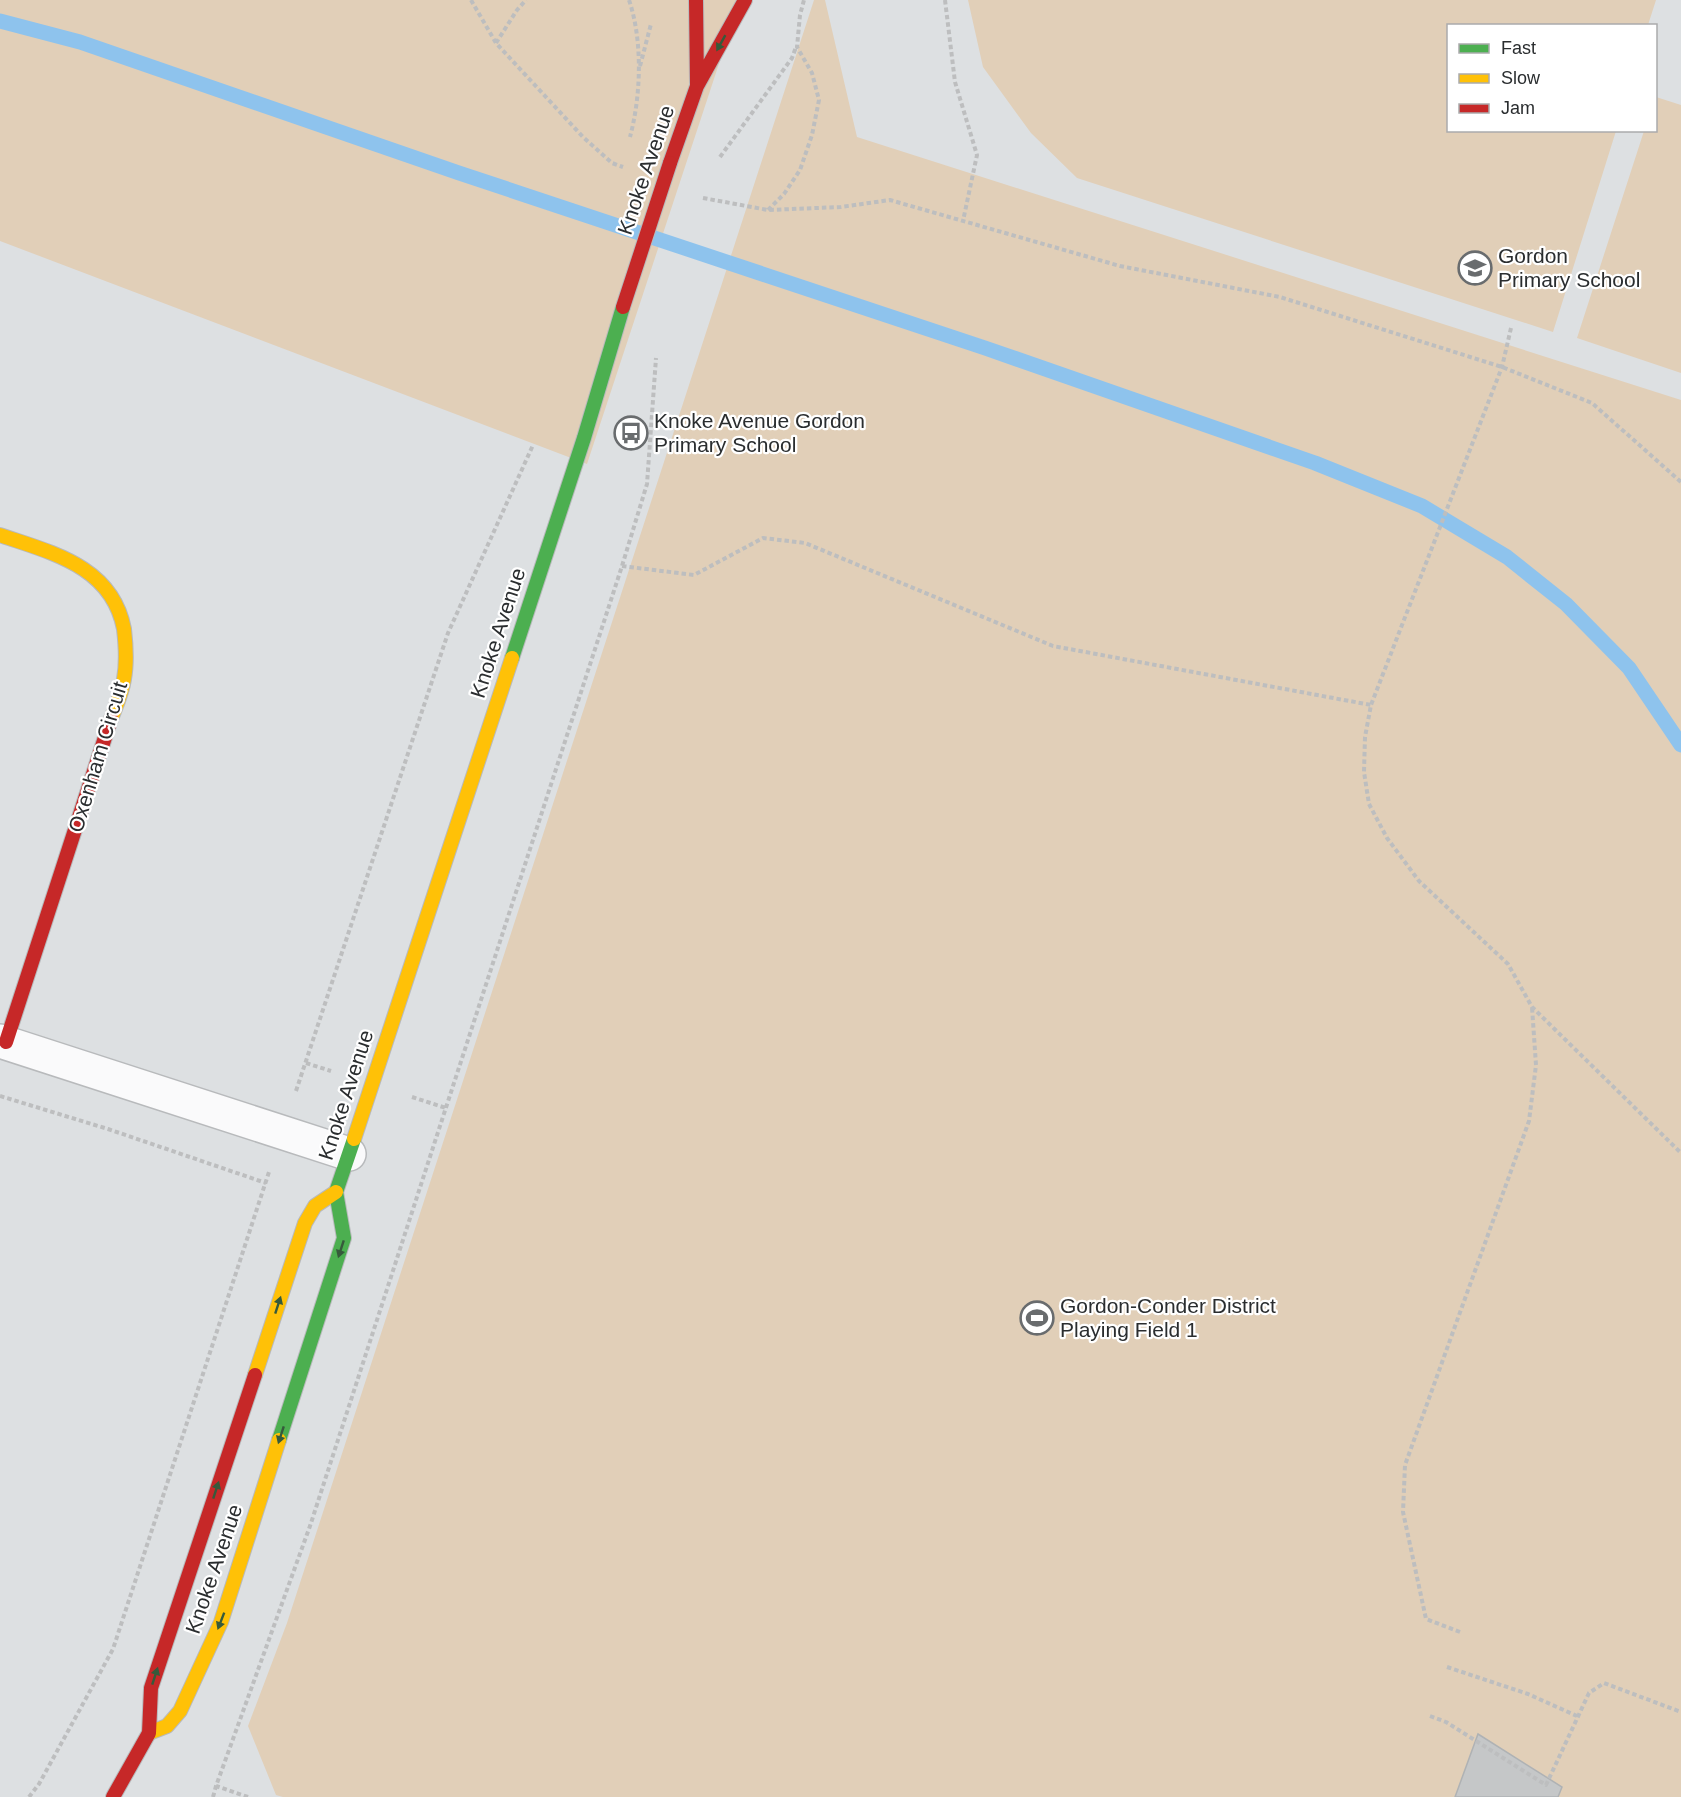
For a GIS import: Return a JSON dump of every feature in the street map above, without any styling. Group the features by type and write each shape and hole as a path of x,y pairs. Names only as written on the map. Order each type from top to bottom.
{"street":[{"name":"Knoke Avenue","path":"696,0 697,86"},
{"name":"Knoke Avenue","path":"149,1733 166,1726 180,1711 221,1622 344,1238 336,1192 584,438 670,162 697,86 745,0"},
{"name":"Oxenham Circuit","path":"0,535 79,564 103,582 120,610 126,644 123,680 3,1041 349,1154"},
{"name":"Knoke Avenue","path":"112,1797 149,1733 151,1688 305,1223 315,1206 336,1192"}],"path":[{"path":"472,0 496,43 526,0"},
{"path":"629,0 634,14 639,70 637,112 629,140"},
{"path":"715,166 792,58 797,47 804,0"},
{"path":"945,0 956,82 977,155 963,220"},
{"path":"639,70 652,20"},
{"path":"768,210 784,194 800,170 812,135 819,100 812,73 797,47"},
{"path":"841,207 890,200 1120,266 1280,297 1502,367 1592,403 1681,482"},
{"path":"1511,328 1502,367 1477,426 1371,705 1365,737 1364,772 1370,804 1388,838 1419,881 1508,964 1532,1007 1681,1154"},
{"path":"213,1797 310,1526 622,566 647,484 657,349"},
{"path":"306,1063 448,633 536,439"},
{"path":"622,566 694,575 763,538 805,543 1053,646 1371,705"},
{"path":"1460,1632 1426,1619 1403,1512 1405,1465 1529,1121 1536,1065 1532,1007"},
{"path":"0,1096 266,1183 113,1649 39,1784 29,1797"},
{"path":"1447,1667 1528,1694 1577,1716"},
{"path":"1430,1716 1446,1722 1546,1785 1589,1694 1605,1683 1681,1712"},
{"path":"216,1786 248,1797"}],"shaded area":[{"path":"0,0 740,0 587,464 0,241"},
{"path":"814,0 825,0 857,137 1681,400 1681,1797 283,1797 276,1795 248,1726 287,1623"},
{"name":"Gordon Primary School","path":"968,0 1656,0 1648,24 1447,24 1447,132 1616,132 1553,332 1077,178 1031,133 983,67"},
{"path":"1657,97 1681,105 1681,373 1577,338 1644,132 1657,132"}],"building":[{"path":"1478,1734 1562,1787 1558,1797 1455,1797"}],"waterway":[{"path":"0,21 80,42 459,173 985,348 1315,463 1422,506 1507,557 1566,604 1629,668 1681,745"}],"traffic: fast":[{"path":"512,658 584,438 623,307"},
{"path":"279,1440 344,1238 336,1192 354,1139"}],"traffic: slow":[{"path":"0,535 40,548 77,565 107,590 117,608 124,629 126,648 126,667 122,689 111,719"},
{"path":"354,1139 512,658"},
{"path":"255,1375 305,1223 315,1206 336,1192"},
{"path":"149,1733 167,1726 180,1711 221,1622 279,1440"}],"traffic: jam":[{"path":"696,0 697,86"},
{"path":"670,163 697,86 745,0"},
{"path":"623,307 670,163"},
{"path":"6,1042 111,719"},
{"path":"113,1797 149,1733 151,1688 255,1375"}],"place":[{"name":"Gordon Primary School","path":"1475,268"},
{"name":"Knoke Avenue Gordon Primary School","path":"631,433"},
{"name":"Gordon-Conder District Playing Field 1","path":"1037,1318"}]}
